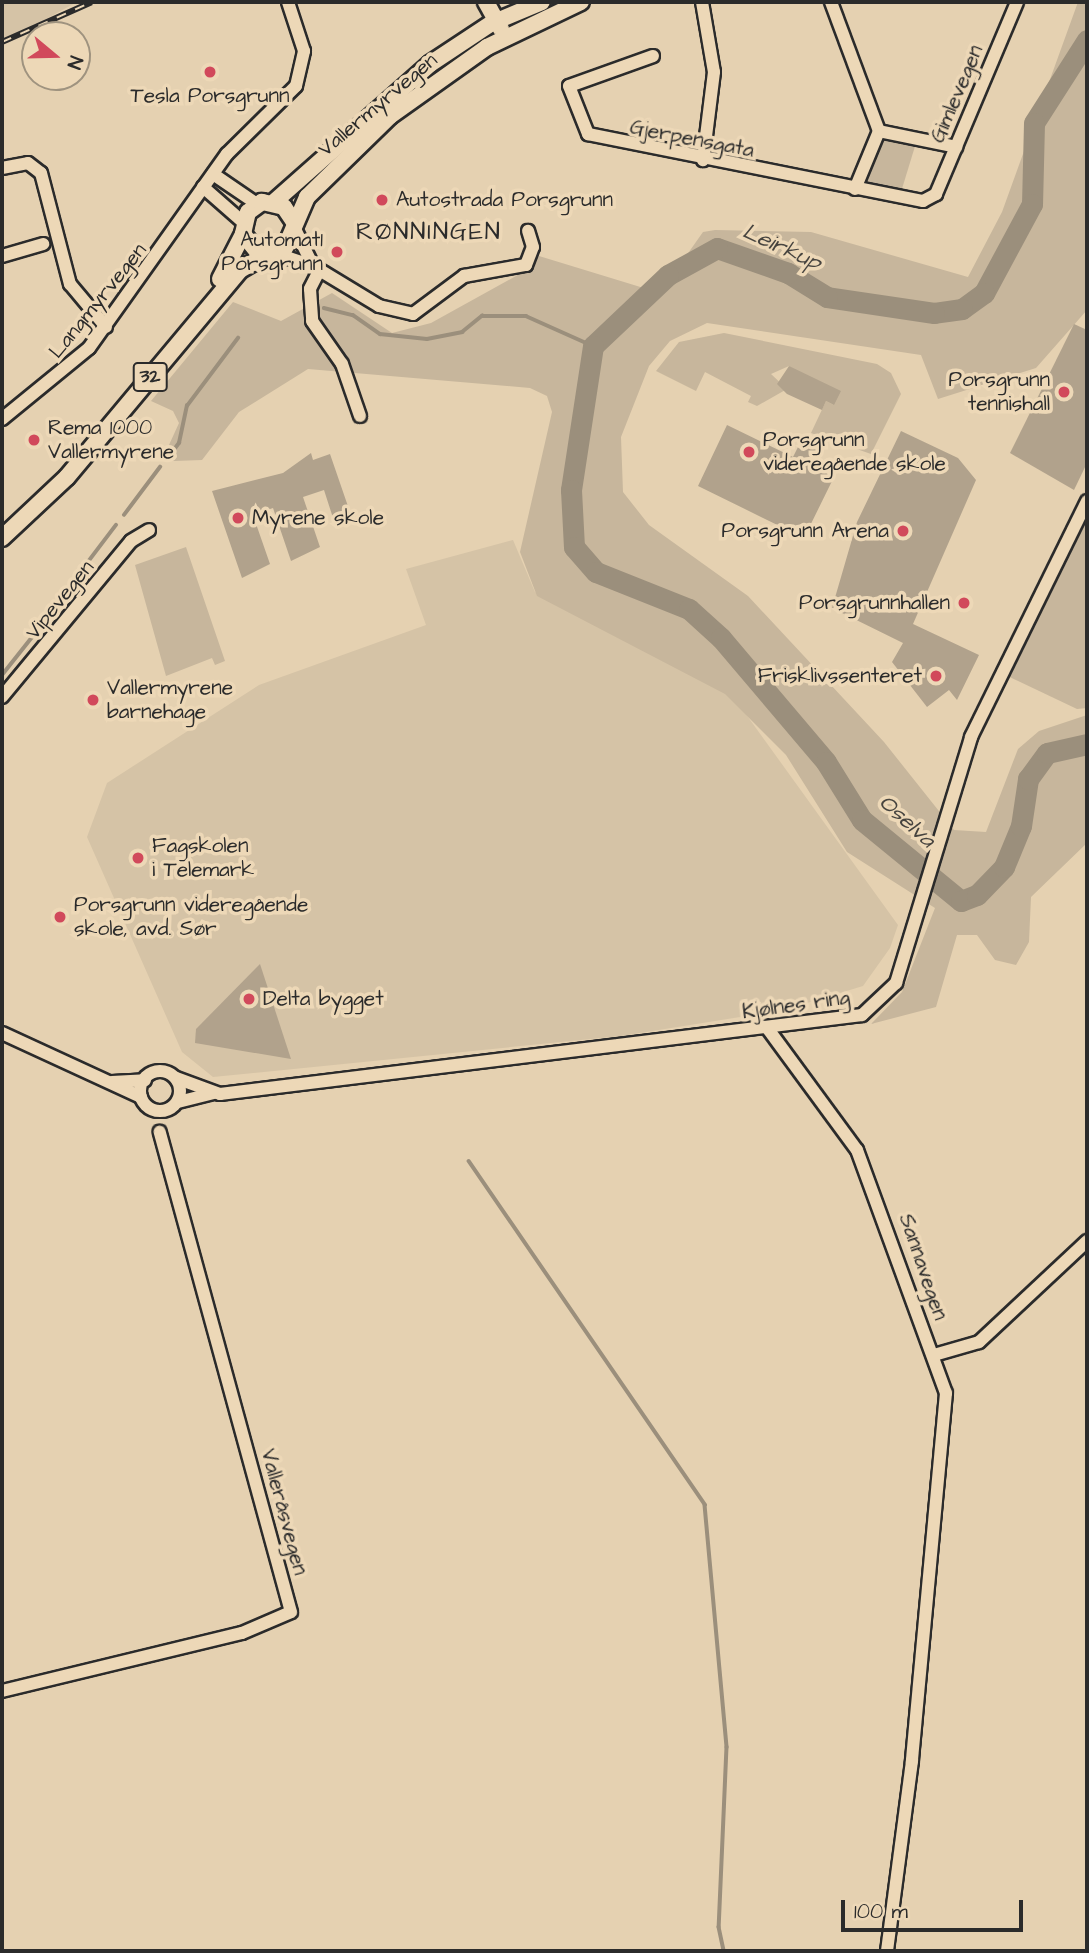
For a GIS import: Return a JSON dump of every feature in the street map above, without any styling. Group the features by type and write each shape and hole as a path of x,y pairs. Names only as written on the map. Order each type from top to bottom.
{"main road":[{"path":"485,2 492,23 508,34"},
{"name":"Vallermyrvegen","path":"274,202 307,179 400,87 510,8 542,2"},
{"name":"Vallermyrvegen","path":"294,225 317,186 390,116 508,34 581,2"},
{"path":"508,34 510,8"},
{"path":"257,204 274,202 294,225"},
{"name":"32","path":"35,506 219,280 257,204"},
{"name":"32","path":"2,538 67,477 240,271 289,244 294,225"},
{"path":"243,228 253,248 271,253"}],"street":[{"name":"Langmyrvegen","path":"2,419 61,378 106,327 213,174 302,74 303,40 288,2"},
{"path":"702,2 714,72 703,160"},
{"path":"831,2 879,131 855,189"},
{"name":"Gimlevegen","path":"930,200 956,147 1017,2"},
{"name":"Gjerpensgata","path":"653,56 569,86 583,125 603,141 855,189 930,200"},
{"path":"879,131 956,147"},
{"path":"2,169 28,163 41,173 70,284 106,327"},
{"path":"213,174 257,204"},
{"path":"203,187 243,228"},
{"path":"294,225 316,268 310,289 312,321 342,364 360,416"},
{"path":"271,253 316,268 379,306 413,314 464,276 526,265 533,247 528,231"},
{"path":"2,256 43,244"},
{"name":"Kjølnes ring","path":"178,1102 213,1093 846,1021 877,1005 902,967 971,737 1087,501"},
{"name":"Vipevegen","path":"2,697 131,541 149,530"},
{"name":"Sannavegen","path":"768,1029 857,1150 934,1355 948,1418 887,1951"},
{"path":"2,1033 112,1082 141,1097 158,1111 178,1102 176,1078 160,1072 145,1080 112,1082"},
{"name":"Kjølnes ring","path":"176,1078 213,1093"},
{"path":"141,1097 145,1080"},
{"name":"Valleråsvegen","path":"2,1691 243,1633 290,1612 160,1132"},
{"path":"934,1355 988,1336 1087,1241"}],"shaded area":[{"path":"2,2 77,2 42,21 21,21 21,33 2,43"},
{"path":"1078,2 1087,2 1087,310 1036,368 938,399 921,355 707,323 670,341 649,366 621,437 623,492 649,525 748,596 884,742 954,830 986,832 1018,749 1039,731 1087,715 1087,843 1031,897 1029,942 1016,965 995,960 977,935 957,935 936,1007 871,1024 902,992 935,908 847,852 786,755 725,694 537,596 520,552 552,412 547,396 530,388 308,369 239,412 202,460 174,461 164,456 179,423 173,411 151,401 233,302 281,321 332,293 392,333 431,323 516,276 539,256 660,293 703,232 715,230 811,232 968,277 1002,212"},
{"path":"885,138 916,143 901,192 863,182 876,142"},
{"path":"724,333 877,364 891,373 901,394 871,454 811,433 826,401 834,405 789,366 771,374 787,389 757,406 748,402 751,396 705,372 696,391 656,371 679,342"},
{"path":"1087,501 1087,708 1077,709 1001,673"},
{"path":"513,540 535,592 722,681 898,925 890,948 863,986 784,1010 621,1036 213,1077 182,1052 87,837 107,783 259,685 426,625 406,569"},
{"path":"186,547 225,661 215,665 212,658 166,676 135,565"}],"building":[{"name":"Porsgrunn tennishall","path":"1074,324 1087,330 1087,463 1074,490 1010,453"},
{"path":"789,366 841,391 834,405 826,401 822,410 787,394 777,384"},
{"name":"Porsgrunn videregående skole","path":"727,425 793,457 802,439 818,447 810,465 834,477 804,538 698,486"},
{"name":"Porsgrunn Arena","path":"901,431 958,458 976,480 913,624 979,655 957,700 949,690 927,707 892,662 903,643 832,608 857,522"},
{"name":"Myrene skole","path":"311,453 313,460 330,454 351,515 334,521 324,490 303,497 320,547 291,561 273,508 253,515 270,564 242,578 212,491 283,473"},
{"name":"Delta bygget","path":"260,964 291,1059 195,1043 196,1029"}],"waterway":[{"name":"Leirkup","path":"1087,40 1034,123 1032,204 984,293 962,309 934,313 827,297 788,273 717,248 668,275 593,346 571,490 574,547 596,572 689,609 721,638 826,762 862,820 961,901 977,895 1004,867 1021,826 1028,779 1047,753 1087,744"},
{"path":"324,308 353,315 380,334 427,339 462,332 482,316 526,316 593,346"},
{"path":"167,459 179,443 187,406 238,338"},
{"path":"124,515 160,467"},
{"path":"53,608 116,525"},
{"path":"2,675 45,621"},
{"path":"469,1161 705,1505 727,1747 719,1927 724,1951"}],"railway":[{"path":"2,42 92,2"}],"place":[{"name":"Tesla Porsgrunn","path":"210,72"},
{"name":"Autostrada Porsgrunn","path":"382,200"},
{"name":"Automat1 Porsgrunn","path":"337,252"},
{"name":"Porsgrunn tennishall","path":"1064,392"},
{"name":"Rema 1000 Vallermyrene","path":"34,440"},
{"name":"Porsgrunn videregående skole","path":"749,452"},
{"name":"Myrene skole","path":"238,518"},
{"name":"Porsgrunn Arena","path":"903,531"},
{"name":"Porsgrunnhallen","path":"964,603"},
{"name":"Frisklivssenteret","path":"936,676"},
{"name":"Vallermyrene barnehage","path":"93,700"},
{"name":"Fagskolen i Telemark","path":"138,858"},
{"name":"Porsgrunn videregående skole, avd. Sør","path":"60,917"},
{"name":"Delta bygget","path":"249,999"}],"district":[{"name":"RØNNINGEN","path":"429,233"}],"water label":[{"name":"Oselva","path":"907,821"}]}
